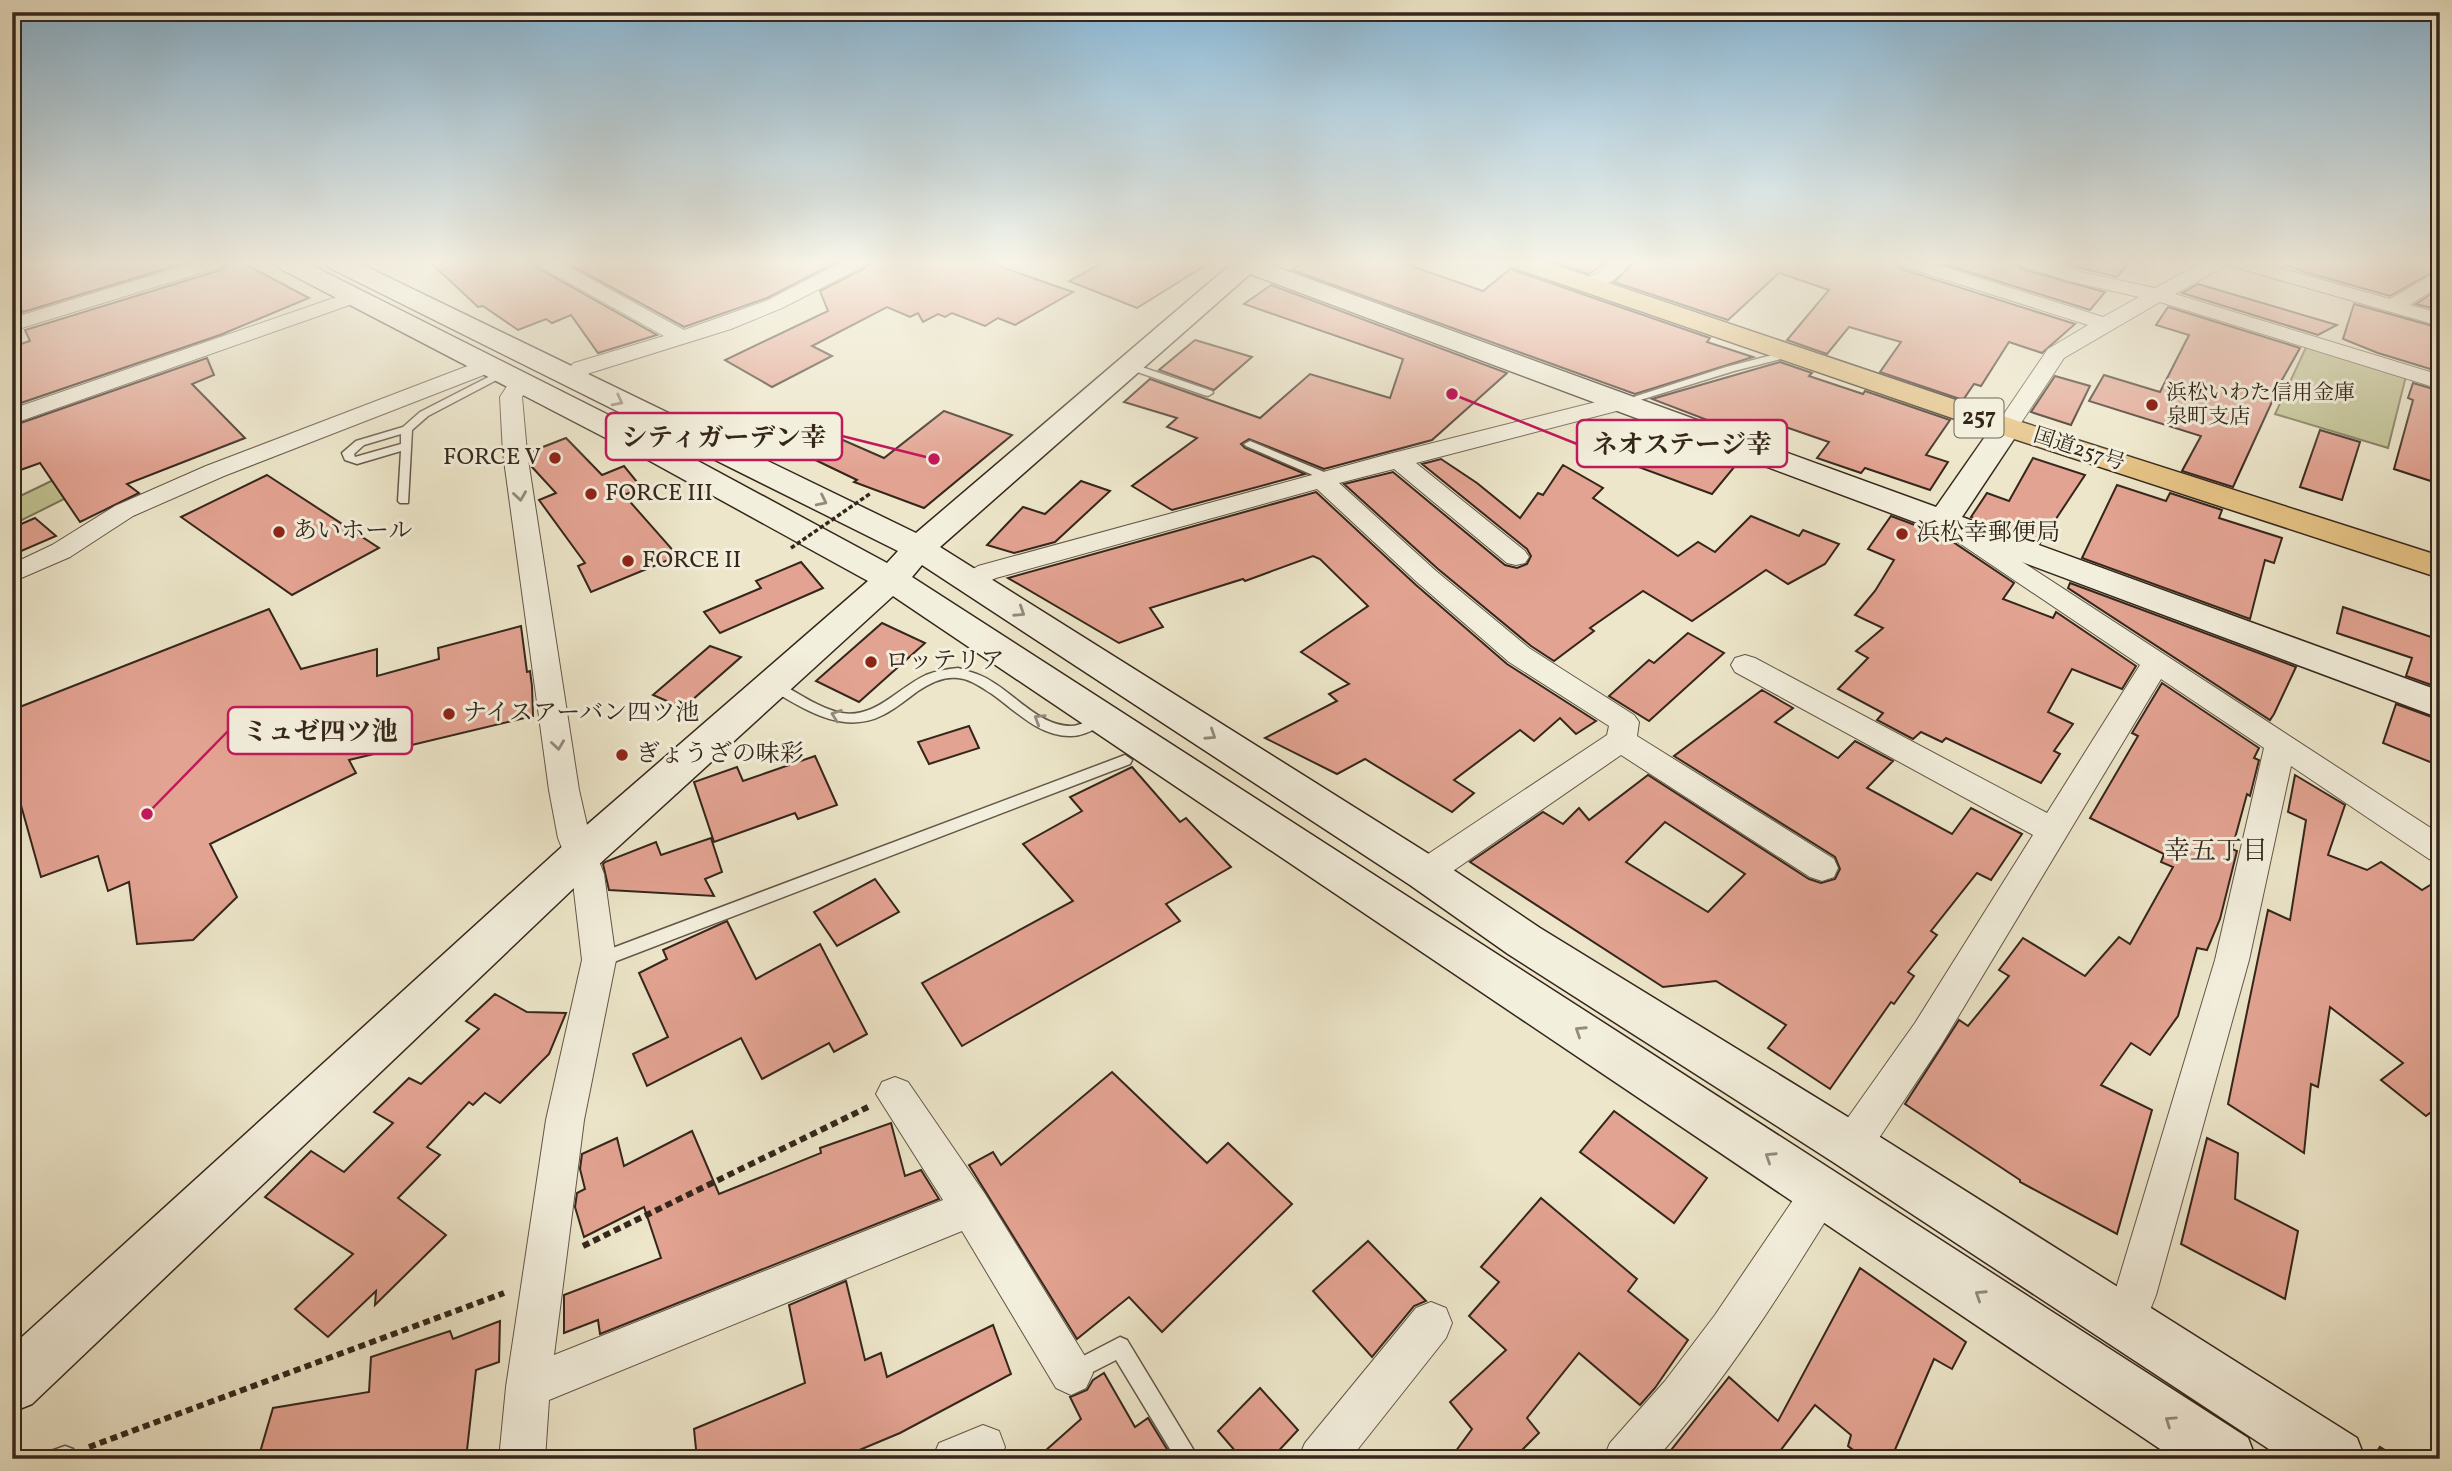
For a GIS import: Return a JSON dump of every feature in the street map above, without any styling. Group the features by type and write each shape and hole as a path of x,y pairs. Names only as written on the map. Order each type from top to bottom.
{"highway":[{"name":"国道257号","path":"1726,331 2007,427 2440,567"}],"street":[{"path":"12,417 221,331"},
{"path":"431,331 503,374 891,579 2227,1459"},
{"path":"466,331 571,376 919,548 1425,873 1524,941 1851,1146 2336,1459"},
{"path":"669,331 682,338"},
{"path":"571,376 582,368 704,331"},
{"path":"12,1384 581,855 891,579 919,548 1167,331"},
{"path":"1426,331 2440,705"},
{"path":"1943,521 2056,354 2094,331"},
{"path":"2274,331 2440,382"},
{"path":"12,574 61,551 124,511 215,471 503,374"},
{"path":"503,374 511,397 515,453 564,790 574,838 587,874 599,960 565,1120 528,1387 522,1459"},
{"path":"972,582 987,572 1397,459 1620,403"},
{"path":"1397,459 1516,557"},
{"path":"1324,481 1427,577 1519,655 1625,722 1620,740 1425,873"},
{"path":"1943,521 2440,850"},
{"path":"1851,1146 1928,1034 2156,663"},
{"path":"1745,665 2051,830"},
{"path":"1620,740 1822,868"},
{"path":"2124,1323 2135,1295 2232,960 2280,746"},
{"path":"895,1094 971,1208 1071,1373"},
{"path":"1626,1459 1731,1329 1822,1191"},
{"path":"528,1387 971,1208"},
{"path":"1321,1459 1431,1323"}],"lane":[{"path":"1620,403 1792,353"},
{"path":"1128,365 1208,393"},
{"path":"405,446 358,461 351,460 348,453 359,443 407,429 424,414 503,374"},
{"path":"404,500 407,429"},
{"path":"1250,444 1320,474 1324,481"},
{"path":"773,685 839,718 853,719 869,715 930,678 960,673 991,688 1059,730 1081,729 1102,720"},
{"path":"599,960 1125,760"},
{"path":"1071,1373 1120,1347 1188,1459"}],"path":[{"path":"792,548 871,494"},
{"path":"63,1458 507,1292 545,1265 895,1094"}],"green space":[{"path":"2308,343 2406,376 2388,448 2275,414"},
{"path":"167,425 160,451 12,525 12,500"}],"building":[{"path":"25,331 230,331 12,406 12,347 30,341"},
{"path":"582,331 649,331 657,335 598,353"},
{"path":"787,331 842,331 812,346 832,356 772,387 725,360"},
{"path":"1321,331 1393,331 1507,373 1432,440 1324,469 1249,439 1241,444 1245,448 1305,474 1172,510 1132,486 1197,438 1167,427 1177,418 1124,402 1150,379 1260,418 1310,374 1390,398 1403,359"},
{"path":"1460,331 1689,331 1710,338 1707,342 1753,357 1635,394"},
{"path":"1795,331 1846,331 1827,354 1787,340"},
{"path":"1862,331 2067,331 2042,353 2009,342 1981,386 1974,384 1963,400 1880,372 1901,342"},
{"path":"2175,331 2244,331 2300,348 2282,380 2233,487 2182,471 2201,436 2089,401 2104,375 2160,392 2189,335"},
{"path":"2304,331 2326,331 2318,335"},
{"path":"2346,331 2440,331 2440,372 2378,353 2343,339"},
{"path":"1195,340 1252,357 1214,390 1159,370"},
{"path":"207,358 214,375 192,384 245,438 127,484 139,493 80,522 40,463 12,473 12,426"},
{"path":"1780,362 1812,373 1809,376 1863,394 1865,391 1950,420 1926,455 1948,462 1930,490 1865,468 1861,473 1817,458 1829,442 1771,422 1757,439 1652,399"},
{"path":"2055,376 2090,386 2071,425 2031,412"},
{"path":"2413,383 2440,391 2440,484 2394,469 2413,400 2408,398"},
{"path":"944,411 1012,435 924,508 854,482 857,480 805,455 797,460 768,447 804,423 884,458"},
{"path":"1633,420 1740,460 1712,494 1595,451"},
{"path":"2320,430 2360,442 2342,500 2300,487"},
{"path":"566,438 602,475 624,466 642,488 624,495 678,556 591,592 578,566 585,563 539,500 556,493 532,467 530,452"},
{"path":"2033,458 2085,475 2040,543 1971,517 1987,493 2009,501"},
{"path":"1441,459 1477,483 1520,518 1538,493 1543,495 1563,465 1603,488 1593,498 1678,556 1698,542 1715,552 1751,516 1799,536 1803,530 1839,544 1825,564 1788,584 1766,570 1692,621 1643,591 1590,628 1594,631 1554,661 1531,646 1438,569 1344,484 1393,472 1505,565 1517,568 1527,564 1531,556 1527,549 1422,464"},
{"name":"あいホール","path":"267,475 379,548 292,595 181,517"},
{"path":"1081,481 1110,491 1055,542 1014,553 987,545 1023,507 1045,514"},
{"path":"2117,485 2166,501 2170,493 2222,510 2219,518 2282,538 2274,563 2265,560 2250,619 2082,558"},
{"path":"1316,492 1416,585 1507,664 1596,721 1576,734 1560,718 1534,741 1520,730 1454,780 1474,793 1452,812 1365,759 1337,774 1265,738 1337,701 1329,694 1349,684 1301,652 1368,606 1320,559 1313,556 1245,581 1243,579 1150,608 1163,627 1119,643 1008,578"},
{"path":"1891,516 1944,536 2014,583 2003,599 2053,618 2056,612 2136,666 2122,689 2072,669 2048,712 2073,724 2054,751 2060,754 2041,783 1946,738 1942,742 1921,732 1913,739 1877,720 1883,713 1838,689 1868,658 1856,651 1883,628 1855,615 1875,591 1894,560 1868,549"},
{"path":"35,518 56,536 12,555 12,528"},
{"path":"801,562 823,588 720,633 704,612 761,588 756,581"},
{"path":"2070,583 2296,667 2274,714 2270,720 2068,588"},
{"path":"2343,607 2440,640 2440,688 2406,676 2412,658 2337,633"},
{"path":"269,609 301,669 377,649 377,676 439,659 438,648 521,626 527,672 530,671 532,686 533,716 349,760 356,773 210,844 237,897 193,940 137,944 129,882 108,891 98,856 41,877 12,773 12,710"},
{"name":"ロッテリア","path":"882,623 925,643 859,702 816,681"},
{"path":"1688,633 1724,653 1649,721 1609,696 1649,660 1654,663"},
{"path":"710,646 741,657 683,708 653,695"},
{"path":"2162,683 2259,748 2254,758 2259,760 2232,849 2237,851 2220,919 2207,950 2197,948 2178,1016 2150,1055 2131,1043 2101,1085 2152,1110 2117,1234 2020,1182 1905,1104 1959,1020 1968,1026 2009,976 1999,970 2023,938 2085,976 2119,937 2130,944 2173,867 2161,862 2164,854 2090,818 2138,736 2132,733"},
{"path":"1762,690 1793,708 1775,722 1838,758 1855,741 1893,761 1867,788 1952,834 1971,808 2022,834 1991,880 1977,873 1931,931 1937,935 1908,972 1914,976 1894,1004 1891,1002 1830,1089 1768,1048 1786,1025 1716,981 1663,987 1470,862 1543,812 1563,824 1579,808 1589,820 1648,775 1809,879 1821,883 1835,879 1840,869 1835,857 1674,756","holes":["1665,822 1745,874 1708,912 1626,862"]},
{"path":"2396,704 2440,720 2440,766 2383,743"},
{"path":"969,726 979,748 929,764 918,742"},
{"path":"815,756 837,805 798,819 795,813 714,842 694,782 737,767 743,781"},
{"path":"1132,767 1180,822 1186,818 1231,867 1166,904 1180,921 962,1046 922,983 1073,901 1023,844 1082,811 1070,797"},
{"path":"2295,775 2345,805 2328,855 2367,870 2381,862 2422,890 2440,879 2440,1105 2426,1116 2381,1080 2403,1063 2330,1007 2318,1087 2311,1084 2304,1153 2228,1104 2268,910 2290,920 2306,820 2288,812"},
{"path":"711,838 722,872 705,879 714,896 609,890 603,864 605,862 656,842 661,855"},
{"path":"875,879 899,912 837,946 814,912"},
{"path":"727,921 756,979 820,944 867,1034 834,1052 829,1043 762,1079 741,1038 647,1086 633,1054 668,1037 639,973 667,959 663,950"},
{"path":"495,994 527,1012 566,1013 549,1054 500,1103 485,1093 473,1105 469,1102 427,1147 440,1155 398,1198 446,1235 375,1305 376,1291 328,1337 295,1309 353,1254 265,1197 311,1151 344,1172 393,1123 374,1112 409,1078 421,1084 479,1029 466,1021"},
{"path":"1112,1072 1207,1163 1228,1143 1292,1204 1162,1332 1129,1297 1077,1339 969,1165 993,1152 1001,1165"},
{"path":"1614,1111 1707,1178 1674,1223 1580,1152"},
{"path":"891,1123 905,1176 921,1170 939,1199 600,1334 598,1320 564,1333 564,1295 661,1258 644,1207 584,1237 575,1207 577,1193 585,1189 580,1169 582,1154 617,1138 624,1166 692,1131 719,1194 821,1153 820,1148"},
{"path":"2207,1138 2238,1153 2235,1199 2298,1231 2285,1299 2181,1244"},
{"path":"1541,1198 1637,1279 1628,1291 1688,1340 1640,1405 1579,1353 1527,1418 1539,1433 1513,1459 1450,1459 1472,1429 1450,1402 1506,1350 1469,1316 1499,1282 1481,1267"},
{"path":"1368,1241 1426,1301 1414,1306 1372,1357 1313,1291"},
{"path":"1860,1268 1966,1342 1952,1369 1934,1359 1891,1459 1865,1459 1848,1446 1851,1435 1815,1405 1774,1459 1664,1459 1729,1377 1778,1421"},
{"path":"846,1281 865,1360 881,1353 887,1377 993,1325 1011,1374 900,1433 838,1459 697,1459 694,1429 805,1383 789,1305"},
{"path":"500,1321 499,1362 476,1370 466,1459 258,1459 273,1408 369,1392 371,1357 450,1331 453,1339"},
{"path":"1104,1373 1135,1427 1148,1418 1173,1459 1036,1459 1081,1419 1070,1397 1087,1390 1093,1380"},
{"path":"1260,1388 1298,1430 1271,1459 1242,1459 1218,1431"}],"place":[{"name":"ネオステージ幸","path":"1452,394"},
{"name":"浜松いわた信用金庫 泉町支店","path":"2152,405"},
{"name":"FORCE V","path":"555,458"},
{"name":"シティガーデン幸","path":"934,459"},
{"name":"FORCE III","path":"591,494"},
{"name":"あいホール","path":"279,532"},
{"name":"浜松幸郵便局","path":"1902,534"},
{"name":"FORCE II","path":"628,561"},
{"name":"ロッテリア","path":"871,662"},
{"name":"ナイスアーバン四ツ池","path":"449,714"},
{"name":"ぎょうざの味彩","path":"622,755"},
{"name":"ミュゼ四ツ池","path":"147,814"}],"district":[{"name":"幸五丁目","path":"2216,852"}]}
